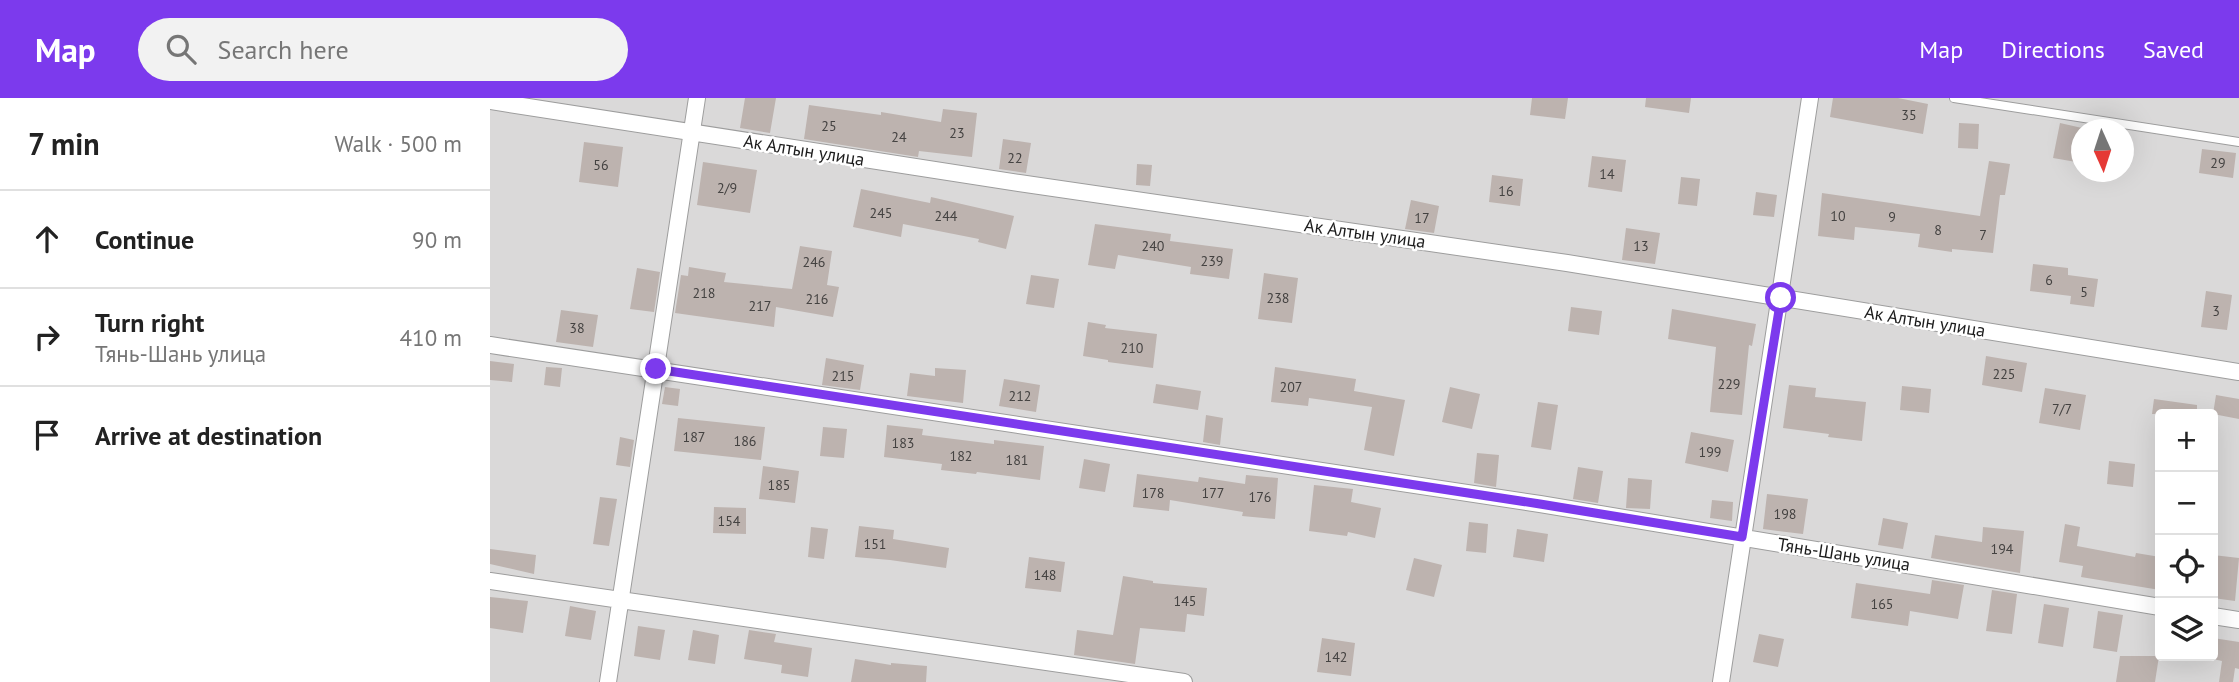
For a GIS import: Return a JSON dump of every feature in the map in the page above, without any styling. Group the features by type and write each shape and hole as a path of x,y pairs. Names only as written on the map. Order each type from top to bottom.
{"street":[{"path":"608,682 697,98"},
{"path":"1721,682 1810,98"},
{"name":"Ак Алтын улица","path":"490,101 1019,183 1567,263 2239,372"},
{"name":"Тянь-Шань улица","path":"490,345 1540,504 2155,606"},
{"path":"490,581 1184,682"},
{"path":"2218,617 2239,620"}],"lane":[{"path":"1954,98 2239,142"}],"shaded area":[{"path":"490,98 2239,98 2239,682 490,682"}],"building":[{"path":"745,98 776,98 770,133 740,128"},
{"path":"1532,98 1568,98 1565,119 1530,115"},
{"path":"1646,98 1691,98 1689,113 1645,107"},
{"path":"1833,98 1898,98 1928,104 1923,134 1830,117"},
{"path":"809,105 881,115 881,112 941,122 943,109 977,113 972,157 919,151 918,157 804,139"},
{"path":"1959,123 1979,124 1978,149 1958,148"},
{"path":"2060,123 2071,126 2071,161 2053,158"},
{"path":"1003,139 1031,143 1026,173 999,169"},
{"path":"584,142 623,147 618,187 579,182"},
{"path":"2202,149 2236,153 2233,178 2199,173"},
{"path":"1592,156 1626,160 1622,192 1588,187"},
{"path":"1989,161 2010,164 2005,195 2000,195 1993,253 1952,249 1952,252 1918,247 1920,234 1855,227 1854,240 1818,236 1822,193 1980,216"},
{"path":"703,162 757,170 750,213 697,205"},
{"path":"1137,164 1152,165 1150,186 1136,185"},
{"path":"1492,175 1523,179 1520,206 1489,202"},
{"path":"1681,177 1700,179 1697,206 1678,204"},
{"path":"861,189 930,203 931,197 1014,216 1006,249 978,242 979,239 903,224 901,237 853,227"},
{"path":"1756,192 1777,195 1774,217 1753,215"},
{"path":"1411,200 1439,206 1434,233 1405,229"},
{"path":"1095,224 1171,234 1170,241 1233,249 1229,279 1190,274 1191,267 1118,255 1115,269 1088,265"},
{"path":"1626,228 1660,233 1655,264 1622,260"},
{"path":"800,246 832,251 827,285 839,287 833,317 776,307 774,327 675,313 681,275 688,276 689,267 726,273 724,282 792,289"},
{"path":"2033,264 2068,268 2068,275 2098,279 2094,307 2070,304 2071,296 2030,291"},
{"path":"637,268 660,272 654,312 630,309"},
{"path":"1264,273 1298,278 1292,323 1258,319"},
{"path":"1031,275 1059,279 1054,308 1026,304"},
{"path":"2206,291 2232,295 2227,330 2201,327"},
{"path":"1571,307 1602,311 1599,335 1568,331"},
{"path":"1672,309 1756,324 1752,346 1749,345 1742,415 1710,412 1716,347 1668,339"},
{"path":"561,310 598,315 593,347 556,342"},
{"path":"1088,322 1106,325 1105,328 1157,334 1153,368 1083,356"},
{"path":"1986,356 2027,363 2022,392 1982,385"},
{"path":"826,358 864,365 860,390 822,385"},
{"path":"490,361 514,364 512,382 490,380"},
{"path":"546,367 562,368 560,387 544,385"},
{"path":"1275,367 1356,379 1354,391 1405,400 1394,456 1364,450 1372,407 1309,398 1308,406 1271,402"},
{"path":"935,368 966,370 963,403 907,396 910,373 935,376"},
{"path":"1004,379 1040,385 1036,412 999,406"},
{"path":"1156,384 1201,391 1198,410 1153,403"},
{"path":"1789,385 1816,388 1815,397 1866,402 1862,441 1783,428"},
{"path":"1902,386 1931,389 1929,413 1900,410"},
{"path":"665,387 680,389 678,406 662,404"},
{"path":"1450,387 1480,394 1472,429 1442,422"},
{"path":"2045,388 2086,395 2080,430 2039,423"},
{"path":"2216,395 2239,399 2239,419 2218,415 2218,409 2214,409"},
{"path":"2154,399 2197,405 2197,409 2155,409 2155,414 2152,414"},
{"path":"1538,402 1558,405 1551,450 1531,447"},
{"path":"1206,415 1223,418 1220,445 1203,442"},
{"path":"678,418 765,427 761,460 674,451"},
{"path":"887,425 923,429 922,435 994,444 994,440 1044,446 1040,480 941,470 942,464 884,457"},
{"path":"823,427 847,429 844,458 820,456"},
{"path":"1691,432 1734,440 1728,472 1685,463"},
{"path":"620,437 634,440 630,467 616,465"},
{"path":"1477,453 1499,455 1496,487 1474,483"},
{"path":"1084,459 1110,464 1105,492 1079,488"},
{"path":"2109,461 2135,464 2133,487 2107,484"},
{"path":"763,466 799,471 795,503 759,499"},
{"path":"1578,467 1603,471 1598,503 1573,499"},
{"path":"1137,474 1198,482 1199,477 1245,484 1246,475 1278,478 1275,519 1242,516 1243,512 1170,500 1169,511 1133,507"},
{"path":"1628,478 1652,480 1650,509 1626,508"},
{"path":"1314,485 1353,489 1351,502 1381,508 1375,538 1348,532 1347,536 1309,531"},
{"path":"1767,494 1808,499 1803,534 1763,529"},
{"path":"600,497 617,499 609,546 593,544"},
{"path":"1712,500 1733,502 1732,521 1710,518"},
{"path":"714,507 746,508 746,534 713,533"},
{"path":"1883,518 1908,523 1903,549 1878,545"},
{"path":"1469,522 1488,524 1486,553 1466,551"},
{"path":"2065,524 2080,527 2077,546 2135,557 2136,553 2155,556 2155,589 2081,577 2083,566 2059,562"},
{"path":"859,526 894,530 893,539 949,548 946,568 855,557"},
{"path":"811,527 828,529 824,559 808,557"},
{"path":"1983,527 2024,531 2020,573 1931,558 1935,535 1982,542"},
{"path":"1517,529 1548,534 1544,562 1513,557"},
{"path":"490,549 536,555 534,574 490,564"},
{"path":"2218,556 2239,558 2235,601 2218,599"},
{"path":"1029,557 1065,562 1061,592 1025,588"},
{"path":"1414,558 1442,565 1434,597 1406,590"},
{"path":"1123,576 1153,583 1207,588 1204,616 1187,614 1185,632 1140,628 1135,664 1074,655 1077,630 1113,635"},
{"path":"1932,580 1964,585 1958,619 1910,611 1908,626 1851,618 1856,583 1930,594"},
{"path":"1992,590 2017,594 2012,634 1986,631"},
{"path":"490,597 528,601 523,633 490,628"},
{"path":"2044,604 2069,608 2063,647 2038,643"},
{"path":"570,606 596,611 591,640 565,636"},
{"path":"2098,611 2123,615 2117,652 2093,648"},
{"path":"638,626 665,630 660,660 634,656"},
{"path":"693,630 719,635 715,664 688,660"},
{"path":"749,630 776,634 774,642 812,648 808,677 781,673 782,665 744,659"},
{"path":"1759,634 1784,639 1778,667 1753,662"},
{"path":"1322,638 1355,643 1351,676 1317,672"},
{"path":"2218,639 2239,642 2239,669 2235,668 2233,682 2219,682 2222,661 2218,660"},
{"path":"2120,656 2155,656 2155,661 2158,661 2155,682 2116,682"},
{"path":"855,659 891,665 927,666 926,682 851,682"}],"route":[{"path":"656,369 1742,537 1781,298"}]}
